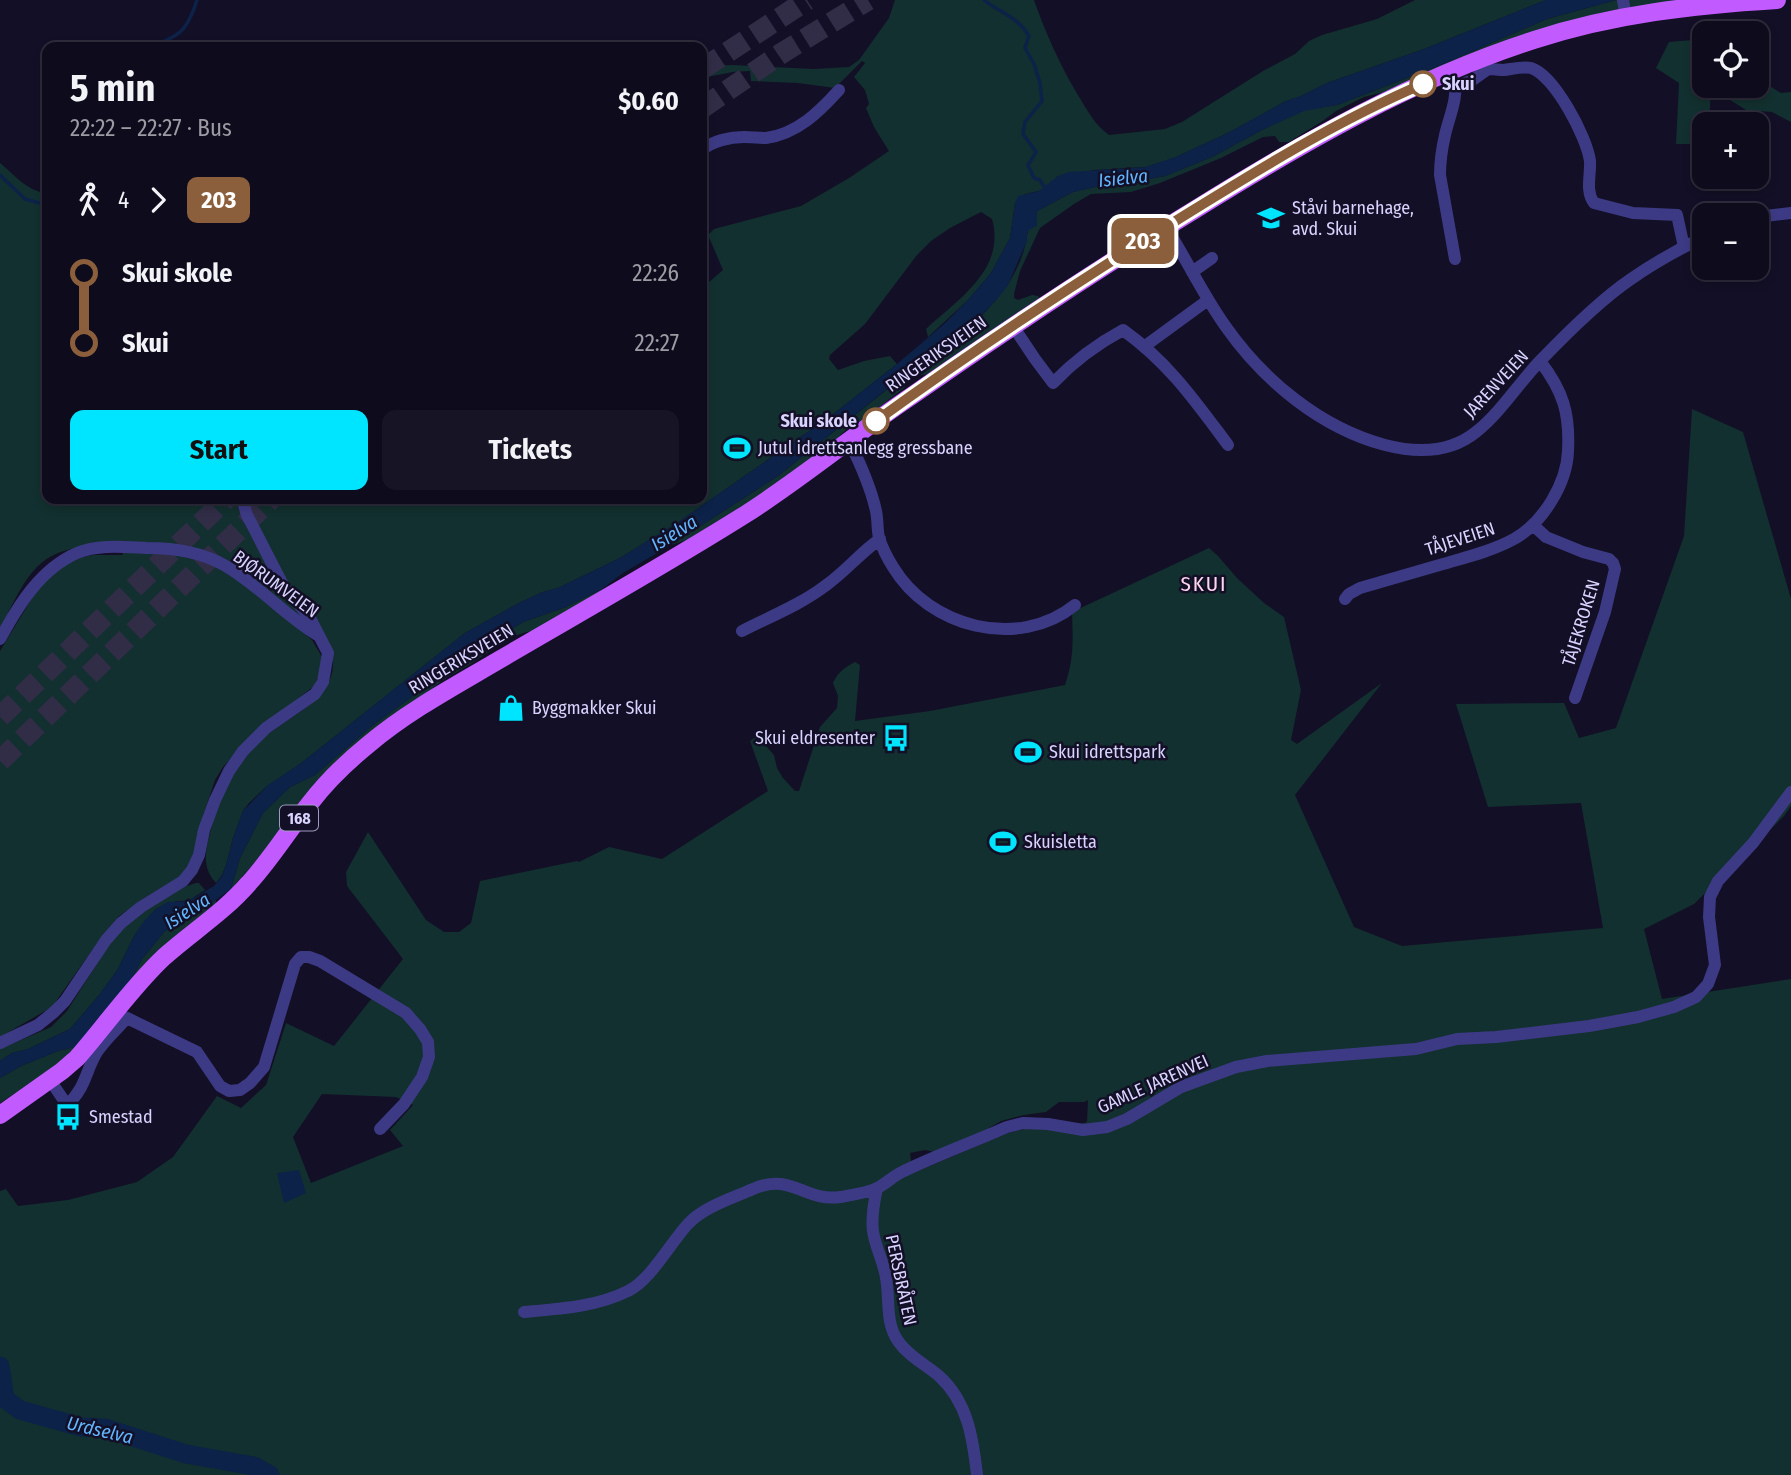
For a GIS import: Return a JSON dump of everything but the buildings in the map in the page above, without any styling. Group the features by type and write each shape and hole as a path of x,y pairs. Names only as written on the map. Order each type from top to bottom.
{"main road":[{"name":"RINGERIKSVEIEN","path":"0,1115 76,1058 160,961 246,887 320,791 368,744 433,700 743,516 908,397 1166,227 1273,161 1401,93 1454,78 1538,38 1624,6 1671,9 1777,0"}],"street":[{"path":"1455,259 1440,175 1454,78 1471,81 1488,69 1529,67 1540,73 1554,86 1587,146 1590,162 1589,187 1594,203 1633,213 1677,215 1684,247"},
{"path":"707,146 741,137 766,138 781,134 815,116 839,90"},
{"path":"1769,216 1791,213"},
{"name":"JARENVEIEN","path":"1166,227 1226,328 1269,378 1295,400 1336,426 1373,442 1412,451 1452,446 1476,432 1540,361 1588,314 1629,280 1692,243"},
{"path":"1192,272 1212,258"},
{"path":"1145,346 1208,300"},
{"path":"1013,326 1054,383 1066,369 1099,342 1123,330 1145,346 1177,377 1228,445"},
{"name":"TÅJEVEIEN","path":"1345,598 1360,588 1485,552 1515,539 1533,525 1557,490 1568,461 1569,430 1563,401 1555,380 1540,361"},
{"path":"849,441 876,509 880,539 892,566 922,600 956,621 989,629 1021,628 1064,614 1075,606"},
{"path":"244,504 283,585 310,618 319,636"},
{"name":"TÅJEKROKEN","path":"1533,525 1546,537 1609,559 1615,569 1605,612 1575,698"},
{"path":"742,631 823,588 880,539"},
{"name":"BJØRUMVEIEN","path":"0,639 16,610 41,578 60,563 79,552 109,547 157,548 196,553 224,565 257,588 303,627 319,636 328,653 323,682 315,694 266,728 243,751 229,771 204,830 199,855 183,881 121,923 54,1012 38,1024 0,1043"},
{"name":"GAMLE JARENVEI","path":"524,1312 573,1307 631,1291 645,1278 689,1222 707,1209 757,1188 777,1183 791,1185 817,1197 838,1197 877,1188 901,1172 1007,1127 1023,1123 1083,1130 1107,1127 1127,1119 1181,1087 1236,1068 1267,1061 1416,1049 1457,1039 1589,1026 1674,1007 1696,997 1708,984 1715,965 1709,917 1710,897 1718,881 1753,843 1791,792"},
{"path":"50,1080 66,1105 84,1083 98,1050 127,1018 197,1052 220,1086 229,1091 240,1090 264,1067 295,964 301,957 309,957 406,1013 428,1042 429,1058 422,1077 404,1104 380,1129"},
{"name":"PERSBRÅTEN","path":"877,1188 873,1230 886,1278 892,1330 898,1342 941,1378 962,1405 974,1449 977,1475"}],"green space":[{"path":"895,0 1034,0 1071,84 1092,117 1109,135 1165,129 1182,122 1295,54 1309,41 1377,19 1415,0 1546,0 1424,49 1327,83 1176,157 1146,167 1093,170 1025,194 1015,203 1010,238 991,273 968,300 928,337 926,329 976,282 992,253 992,219 981,212 950,228 917,255 865,324 830,355 829,359 838,370 890,356 897,364 832,415 707,502 707,284 723,270 708,235 714,229 801,206 889,151 866,108 869,104 865,90 854,77 865,63 862,61 835,88 751,81 750,71 707,77 707,66 814,69 849,67 859,60 889,18"},
{"path":"1616,0 1706,0 1641,8 1364,97 1336,111 1289,142 1279,142 1275,136 1263,137 1160,183 1131,192 1091,194 1040,228 1020,271 1014,298 1018,300 1032,295 1041,299 931,374 920,375 914,368 968,328 999,296 1021,258 1037,211 1073,192 1095,187 1125,186 1165,176 1212,157 1304,110 1337,105 1448,62 1547,19"},
{"path":"1692,40 1692,98 1710,98 1710,112 1692,112 1692,144 1676,144 1679,83 1656,68 1669,42"},
{"path":"1769,86 1781,93 1791,92 1791,122 1772,112 1746,110 1727,98 1769,98"},
{"path":"0,163 27,186 42,192 42,504 237,504 257,546 307,619 295,625 312,640 322,657 320,674 314,686 252,735 223,767 215,780 196,848 184,874 119,916 52,1007 0,1037 0,651 40,585 62,566 80,558 123,555 121,545 77,548 47,559 27,579 0,628"},
{"path":"909,372 910,376 904,388 847,429 819,455 788,478 687,540 671,545 778,476"},
{"path":"1692,409 1743,432 1791,599 1791,806 1694,904 1644,929 1662,999 1791,979 1791,1475 0,1475 0,1191 6,1189 18,1206 68,1200 137,1182 173,1157 217,1096 241,1108 266,1085 286,1023 334,1046 403,959 347,886 346,872 368,832 426,920 444,932 459,932 471,923 480,881 579,862 609,847 662,859 768,791 750,741 754,738 762,738 774,755 783,778 795,791 799,791 820,727 837,708 838,696 833,683 842,671 855,662 860,665 855,721 930,711 1065,685 1073,641 1072,612 1209,548 1264,603 1284,617 1301,690 1291,740 1297,744 1382,683 1295,795 1354,927 1402,946 1603,928 1581,803 1488,807 1456,704 1564,703 1579,738 1616,728 1684,536","holes":["322,1094 396,1097 413,1105 390,1130 403,1146 311,1183 293,1137","1088,1100 1087,1122 1055,1131 1028,1128 1008,1133 913,1173 910,1153 925,1150 939,1153 982,1135 1001,1121 1046,1112 1059,1102"]},
{"path":"247,504 704,504 620,558 558,588 519,603 465,633 300,764 266,787 243,811 226,865 216,883 208,872 207,847 219,802 228,782 259,741 322,693 332,673 333,660 285,580"},
{"path":"602,589 541,629 510,638 443,680 418,700 231,889 240,858 263,813 290,787 315,775 372,726 474,651 523,622 566,607"},
{"path":"196,883 205,890 188,901 177,901 156,909 144,922 118,969 70,1029 28,1049 12,1053 0,1061 0,1049 51,1027 67,1011 110,943 125,926 159,900"},
{"path":"216,900 216,905 130,987 142,959 164,932"},
{"path":"79,1046 48,1072 0,1103 0,1078 58,1051"}],"water":[{"name":"Isielva","path":"1546,0 1616,0 1547,19 1448,62 1337,105 1304,111 1212,157 1165,176 1125,186 1095,187 1073,192 1037,211 1037,226 1027,233 1027,241 1008,285 974,323 949,344 907,373 778,476 623,573 602,589 566,607 523,622 475,651 372,726 315,775 290,787 263,813 240,858 231,889 164,932 142,959 130,987 79,1046 58,1051 0,1078 0,1061 12,1053 28,1049 70,1029 118,969 143,922 156,909 167,902 188,901 214,886 222,876 243,811 268,785 300,764 465,633 519,603 558,588 620,558 707,504 832,415 944,324 991,273 1010,238 1018,196 1039,191 1058,176 1069,172 1146,167 1176,157 1327,83 1424,49"},
{"path":"299,1170 306,1193 284,1203 277,1173"}],"waterway":[{"path":"162,42 180,32 197,0"},
{"path":"984,0 1014,19 1029,36 1025,48 1034,64 1042,101 1025,122 1023,134 1036,152 1028,165 1034,178 1040,180 1046,190"},
{"path":"0,175 25,199 42,204"},
{"name":"Urdselva","path":"0,1366 5,1399 20,1410 81,1427 105,1428 186,1454 254,1466 270,1475"}],"tunnel":[{"path":"707,66 807,0"},
{"path":"707,105 782,53 868,0"},
{"path":"0,717 221,504"},
{"path":"0,761 266,504"}],"bus line":[{"name":"203","path":"876,421 1058,296 1273,161 1379,103 1423,84"}],"place":[{"name":"Skui","path":"1423,84"},
{"name":"Ståvi barnehage, avd. Skui","path":"1271,218"},
{"name":"Skui skole","path":"876,421"},
{"name":"Jutul idrettsanlegg gressbane","path":"737,448"},
{"name":"Byggmakker Skui","path":"511,708"},
{"name":"Skui eldresenter","path":"896,738"},
{"name":"Skui idrettspark","path":"1028,752"},
{"name":"Skuisletta","path":"1003,842"},
{"name":"Smestad","path":"68,1117"}],"district":[{"name":"SKUI","path":"1204,584"}]}
